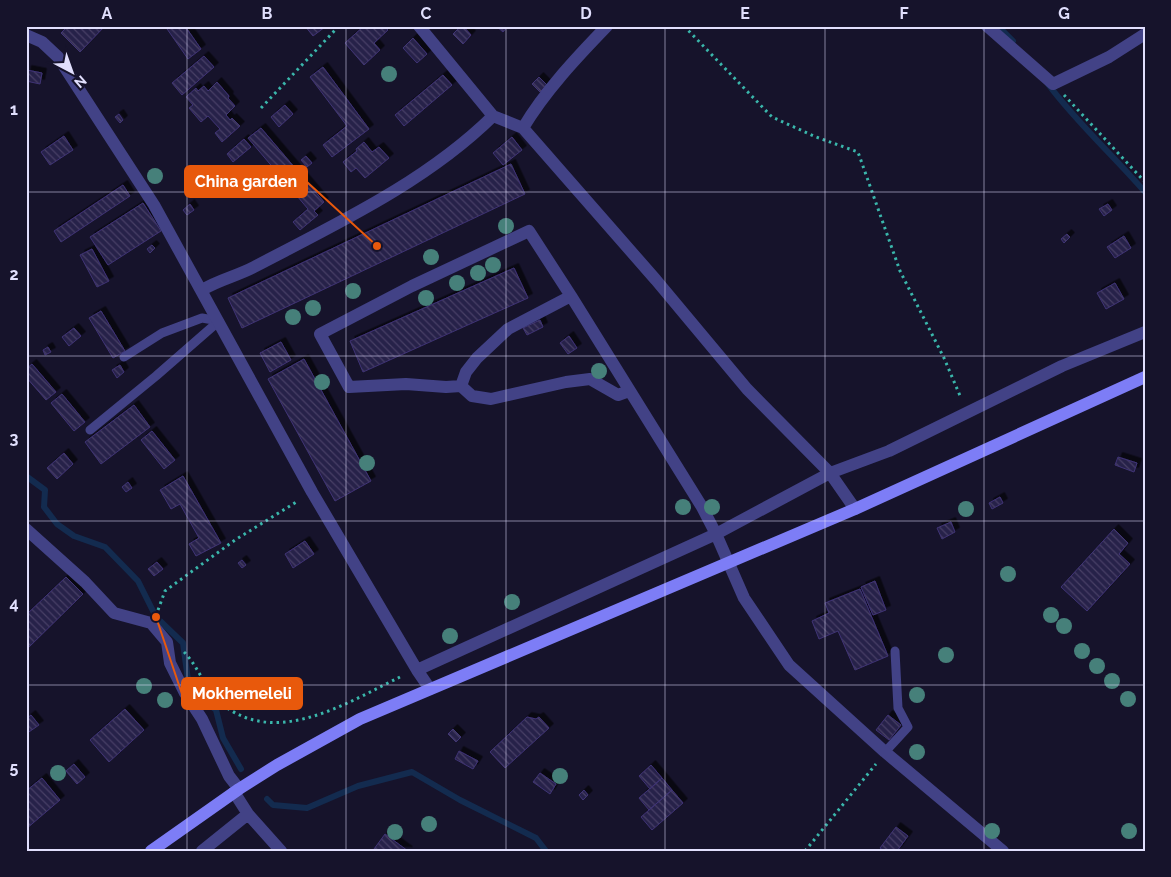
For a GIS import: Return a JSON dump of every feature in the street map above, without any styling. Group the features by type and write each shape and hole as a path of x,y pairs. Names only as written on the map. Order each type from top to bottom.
{"main road":[{"path":"151,851 236,790 277,764 360,719 729,564 1145,377"}],"street":[{"path":"419,26 493,116 523,128 656,280 747,389 830,473 855,509"},
{"path":"523,128 531,115 569,68 606,26"},
{"path":"987,26 1053,84 1109,57 1145,34"},
{"path":"26,36 42,42 58,57 154,205 312,492 430,689"},
{"path":"202,290 238,275 325,230 422,174 473,136 493,116"},
{"path":"629,392 618,395 590,379 566,382 491,399 472,396 462,386 446,387 406,384 349,387 320,334 447,269 528,231 702,507 744,598 789,665 886,752 1003,851"},
{"path":"462,386 466,372 477,358 508,329 570,296"},
{"path":"417,670 716,534 830,473 889,451 1062,366 1145,332"},
{"path":"26,529 85,582 114,613 151,624 167,642 170,663 185,693 202,719 248,814 281,851"},
{"path":"202,851 248,814"}],"lane":[{"path":"124,357 162,333 202,318 219,321"},
{"path":"90,430 219,321"},
{"path":"886,752 908,727 898,708 895,651"}],"path":[{"path":"261,108 339,26"},
{"path":"684,26 772,117 816,137 858,152 900,271 944,358 966,413"},
{"path":"1053,84 1145,182"},
{"path":"151,624 156,617 165,591 234,540 312,492"},
{"path":"167,642 174,642 192,660 210,690 222,704 248,719 285,723 318,716 417,670"},
{"path":"805,851 886,752"}],"building":[{"path":"68,26 105,26 80,52 61,33"},
{"path":"165,26 185,26 201,49 188,59"},
{"path":"305,26 324,26 325,27 313,36"},
{"path":"364,26 384,26 388,30 374,43 380,50 364,65 345,43"},
{"path":"461,26 471,35 463,44 453,34"},
{"path":"496,26 508,26 503,32"},
{"path":"413,38 427,54 417,63 403,48"},
{"path":"204,56 214,67 182,95 172,83"},
{"path":"323,67 369,129 332,157 323,145 347,126 310,77"},
{"path":"27,70 42,73 40,84 26,81"},
{"path":"443,75 452,85 404,126 395,115"},
{"path":"539,77 547,85 540,92 532,84"},
{"path":"217,82 235,106 226,115 240,126 222,142 215,133 220,129 208,116 201,122 189,108 193,105 186,97 196,88 198,91 204,86 208,91"},
{"path":"285,105 293,114 279,127 271,117"},
{"path":"119,114 123,120 120,123 115,117"},
{"path":"261,128 324,202 314,211 318,215 300,230 293,222 308,209 248,138"},
{"path":"64,136 73,150 50,165 41,152"},
{"path":"512,137 522,150 503,165 493,153"},
{"path":"244,139 251,147 233,162 227,154"},
{"path":"364,142 372,152 379,147 389,158 365,178 356,168 351,172 343,162 357,151 356,149"},
{"path":"306,156 312,163 307,167 301,160"},
{"path":"511,164 525,194 242,328 228,298"},
{"path":"123,185 130,196 61,242 54,231"},
{"path":"143,203 161,231 108,265 90,237"},
{"path":"190,204 194,210 187,215 183,210"},
{"path":"1108,204 1112,210 1104,216 1099,209"},
{"path":"1067,234 1070,237 1064,243 1061,239"},
{"path":"1124,236 1131,248 1115,258 1107,247"},
{"path":"152,245 155,248 150,253 147,249"},
{"path":"92,249 109,281 97,287 80,255"},
{"path":"514,268 528,298 363,372 350,341"},
{"path":"1115,283 1124,299 1106,309 1097,293"},
{"path":"101,311 125,351 113,358 89,318"},
{"path":"540,320 543,327 527,335 523,328"},
{"path":"74,328 81,336 69,346 62,337"},
{"path":"569,336 577,348 568,354 560,343"},
{"path":"281,342 291,360 270,372 260,353"},
{"path":"48,347 51,352 45,355 43,350"},
{"path":"304,359 371,481 335,501 268,379"},
{"path":"32,364 56,392 46,400 26,377 26,369"},
{"path":"120,365 124,372 117,378 112,370"},
{"path":"62,394 85,422 74,431 51,403"},
{"path":"134,405 150,427 101,464 85,442"},
{"path":"152,431 175,460 164,469 141,440"},
{"path":"64,453 73,464 57,479 47,468"},
{"path":"1118,457 1137,463 1134,472 1115,465"},
{"path":"183,476 221,543 196,556 189,544 199,538 180,504 171,509 160,490"},
{"path":"128,482 132,488 126,492 122,487"},
{"path":"1000,497 1003,503 992,509 989,503"},
{"path":"951,522 955,532 942,539 937,528"},
{"path":"1114,529 1128,543 1119,554 1130,564 1087,611 1061,587"},
{"path":"305,541 314,554 293,568 285,554"},
{"path":"242,560 246,565 242,568 238,563"},
{"path":"157,562 163,569 154,576 148,569"},
{"path":"66,577 83,594 26,650 26,615"},
{"path":"875,581 886,610 873,615 861,587"},
{"path":"860,589 888,656 855,670 838,631 819,639 812,621 829,613 825,603"},
{"path":"125,709 144,730 109,762 90,740"},
{"path":"31,715 39,725 26,734 26,719"},
{"path":"888,715 901,725 889,740 876,730"},
{"path":"527,717 536,719 539,717 549,728 505,768 490,752"},
{"path":"453,729 461,737 456,742 448,734"},
{"path":"459,751 478,761 473,769 455,759"},
{"path":"74,764 85,777 77,784 66,771"},
{"path":"651,765 662,778 650,789 639,776"},
{"path":"540,773 556,784 550,794 533,782"},
{"path":"42,778 60,800 26,829 26,791"},
{"path":"662,778 672,790 649,810 639,798"},
{"path":"584,790 588,795 583,800 579,795"},
{"path":"672,790 683,803 652,830 641,817"},
{"path":"896,827 908,836 897,851 884,851 880,848"},
{"path":"385,834 408,851 377,851 374,849"}],"waterway":[{"path":"998,26 1013,41"},
{"path":"1048,84 1071,112 1145,192"},
{"path":"26,476 45,490 44,507 57,524 74,536 105,547 138,581 156,617 183,643 188,680 202,699 216,710 223,738 241,769"},
{"path":"267,799 273,805 307,808 358,786 412,772 460,800 536,838 546,851"}],"place":[{"name":"China garden","path":"377,246"},
{"name":"Mokhemeleli","path":"156,617"}]}
